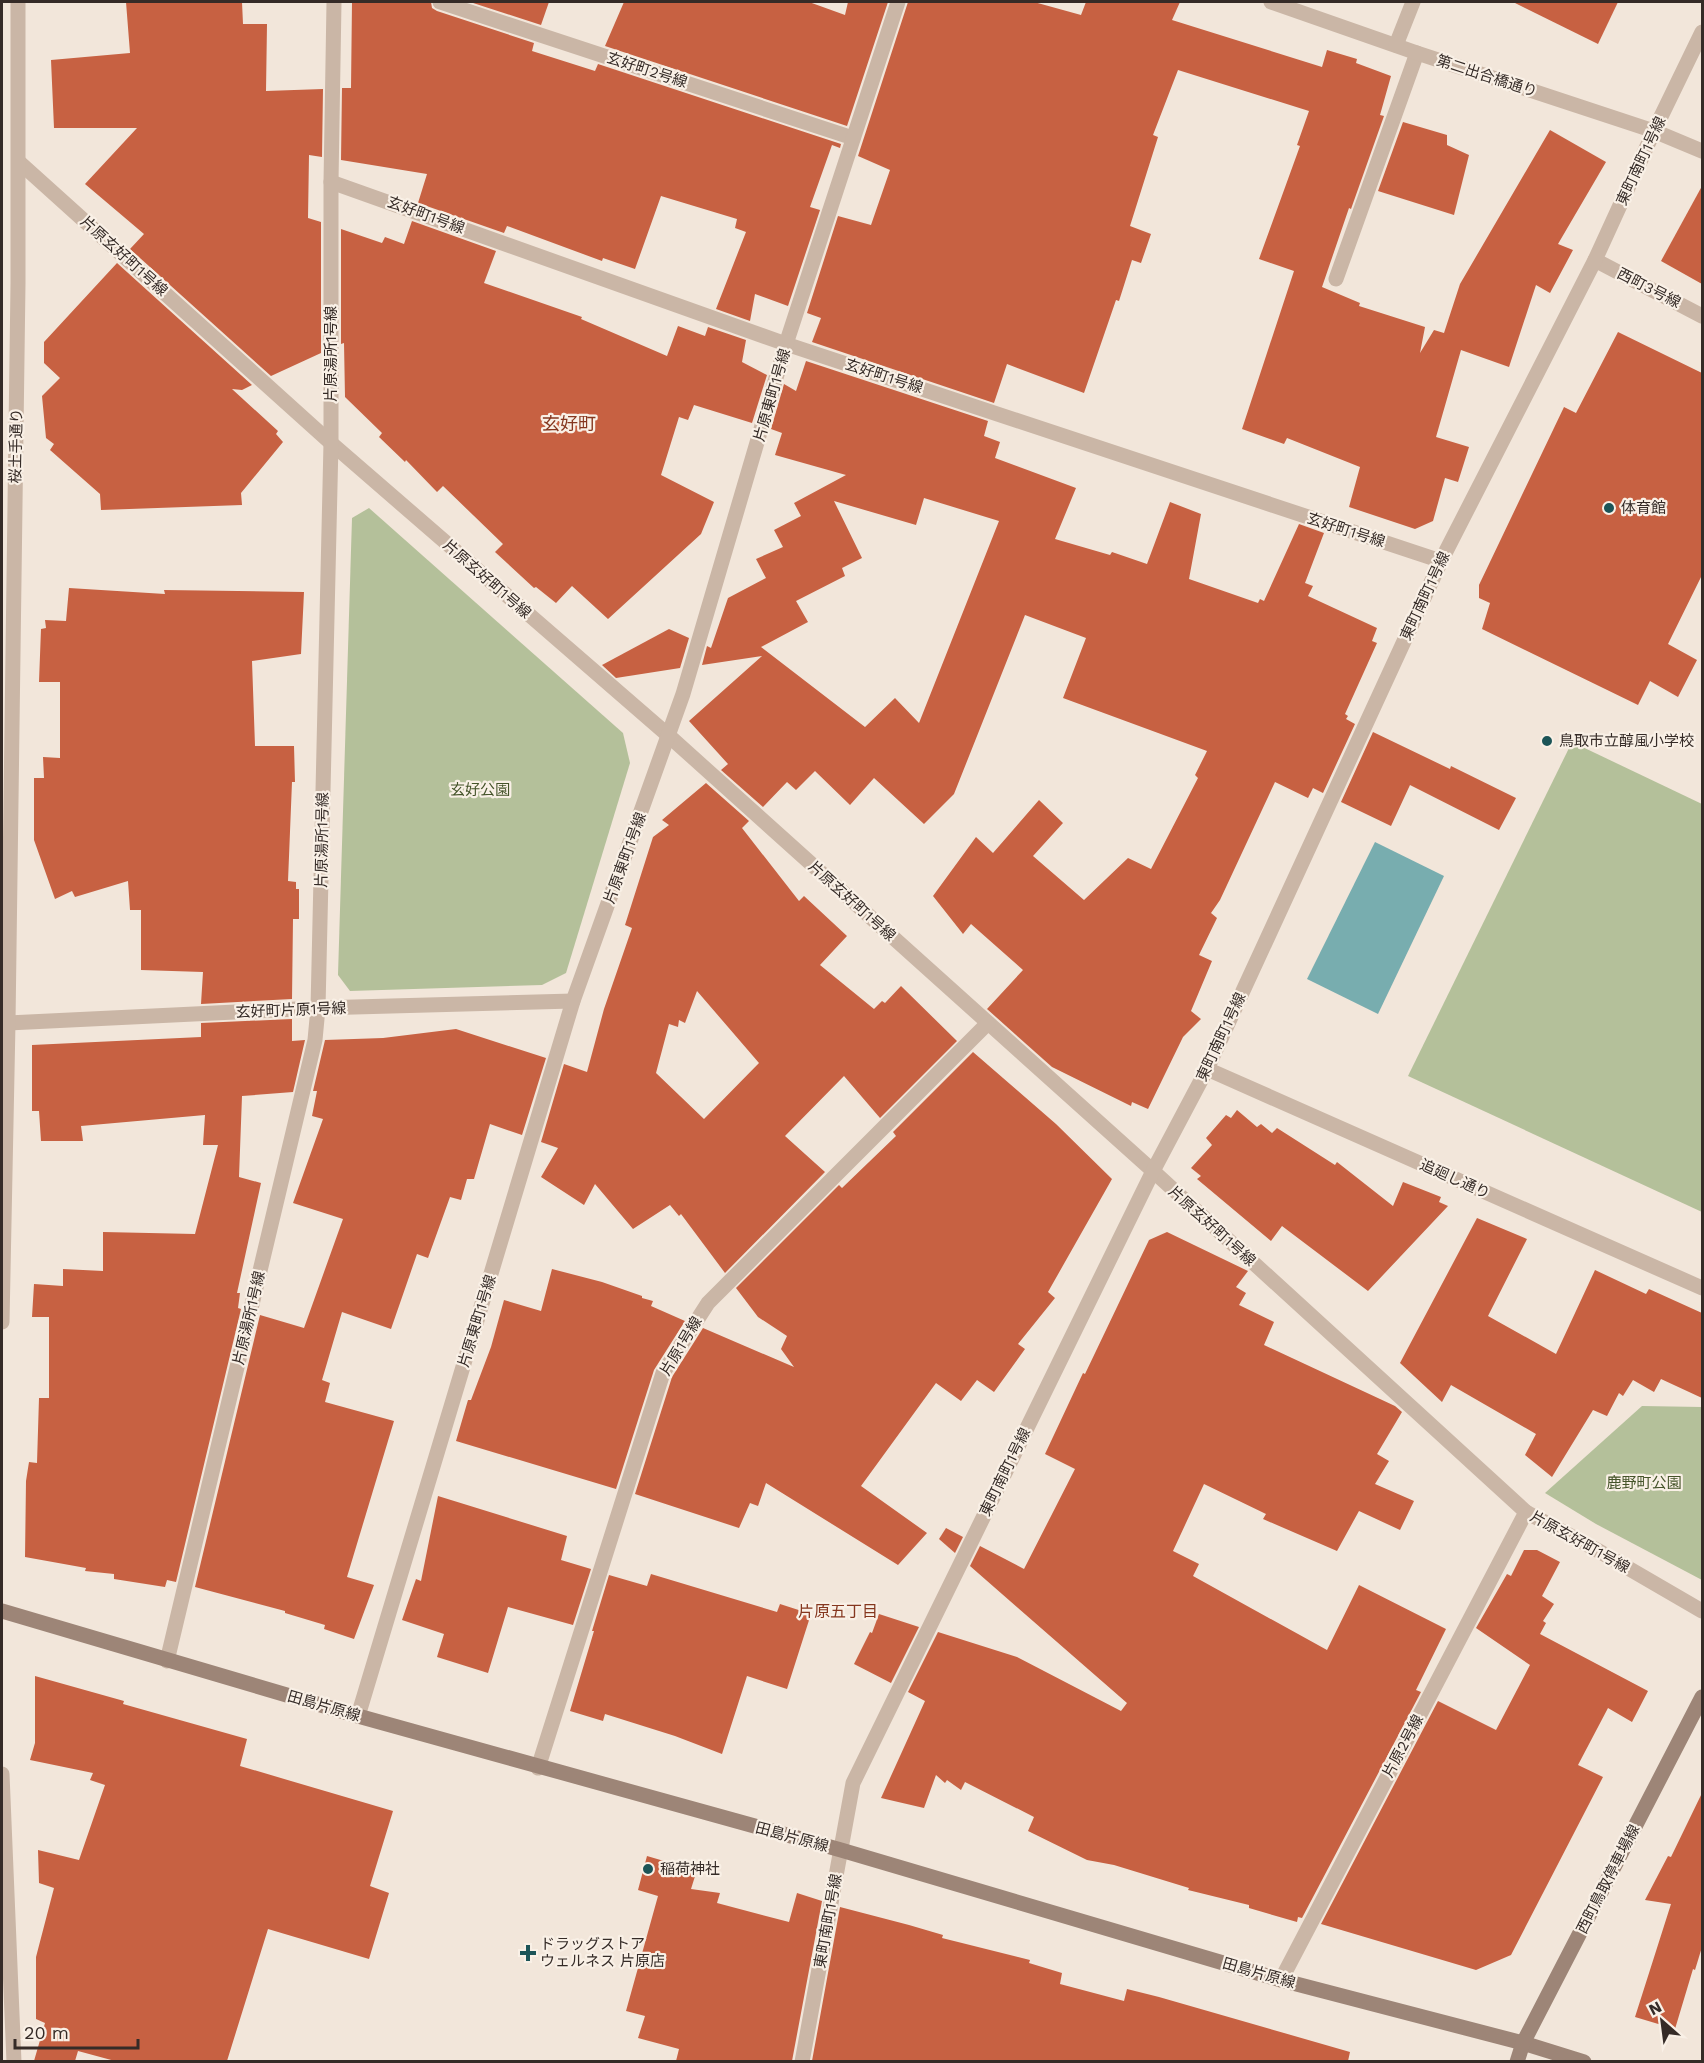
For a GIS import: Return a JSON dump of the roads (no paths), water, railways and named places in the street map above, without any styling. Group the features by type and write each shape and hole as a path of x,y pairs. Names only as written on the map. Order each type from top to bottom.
{"main road":[{"name":"田島片原線","path":"2,1611 538,1768 841,1850 1281,1980 1584,2061"},
{"name":"西町鳥取停車場線","path":"1517,2061 1523,2043 1702,1697"}],"street":[{"name":"桜土手通り","path":"2,1322 19,162 18,2"},
{"name":"片原湯所1号線","path":"167,1660 315,1040 318,1008 331,443 334,2"},
{"name":"玄好町2号線","path":"440,2 853,138"},
{"name":"片原東町1号線","path":"358,1716 573,1001 684,694 786,344 898,2"},
{"name":"第二出合橋通り","path":"1271,2 1654,131 1702,151"},
{"path":"1396,45 1413,2"},
{"name":"東町南町1号線","path":"802,2061 853,1784 1153,1171 1207,1069 1441,561 1595,260 1702,32"},
{"path":"1336,279 1417,53"},
{"name":"片原玄好町1号線","path":"19,162 331,443 669,736 1153,1171 1526,1512 1702,1611"},
{"name":"玄好町1号線","path":"331,182 786,344 1441,561"},
{"name":"西町3号線","path":"1595,260 1702,316"},
{"name":"玄好町片原1号線","path":"8,1023 318,1008 573,1001"},
{"name":"片原1号線","path":"538,1768 663,1373 708,1303 988,1023"},
{"name":"追廻し通り","path":"1207,1069 1702,1288"},
{"name":"片原2号線","path":"1281,1980 1526,1512"},
{"path":"2,1774 14,2061"}],"water":[{"path":"1375,842 1444,876 1378,1014 1307,979"}],"place":[{"name":"体育館","path":"1609,508"},
{"name":"鳥取市立醇風小学校","path":"1547,741"},
{"name":"稲荷神社","path":"648,1869"},
{"name":"ドラッグストア ウェルネス 片原店","path":"528,1953"}],"district":[{"name":"玄好町","path":"569,424"},
{"name":"片原五丁目","path":"838,1611"}],"park label":[{"name":"玄好公園","path":"480,790"},
{"name":"鹿野町公園","path":"1644,1483"}]}
